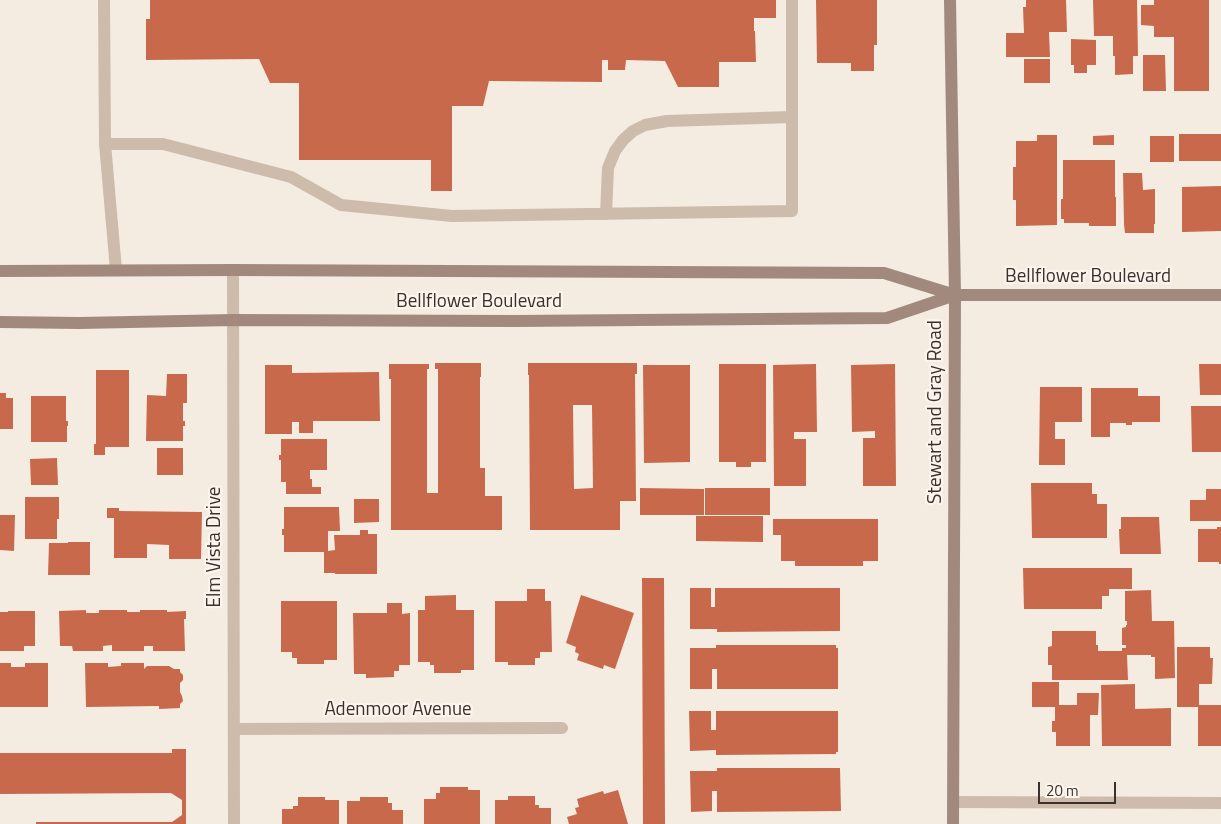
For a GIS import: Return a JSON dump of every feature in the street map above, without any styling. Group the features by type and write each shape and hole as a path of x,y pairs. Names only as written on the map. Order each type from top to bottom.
{"main road":[{"name":"Stewart and Gray Road","path":"950,0 955,295 953,824"},
{"name":"Bellflower Boulevard","path":"0,271 233,270 884,273 955,295 1221,295"},
{"name":"Bellflower Boulevard","path":"0,322 887,318 955,295"}],"street":[{"path":"104,0 105,144 116,270"},
{"path":"105,144 162,144 291,178 340,205 452,216 792,211 792,0"},
{"path":"606,214 608,168 615,151 633,131 645,125 667,121 792,117"},
{"name":"Elm Vista Drive","path":"233,270 234,824"},
{"name":"Adenmoor Avenue","path":"234,729 562,728"},
{"path":"953,802 1221,803"}],"building":[{"path":"150,0 776,0 776,18 754,18 756,62 719,62 719,87 678,87 665,61 626,60 625,70 608,70 608,60 602,60 602,82 489,81 483,106 452,106 452,191 431,191 431,160 299,160 299,83 270,83 259,59 146,60 146,19 150,19"},
{"path":"816,0 877,0 877,45 874,45 874,71 851,71 851,63 817,63"},
{"path":"1026,0 1066,0 1067,32 1049,32 1050,57 1006,57 1006,33 1024,33 1023,7 1026,7"},
{"path":"1093,0 1137,0 1138,56 1133,56 1133,74 1115,75 1113,36 1094,36"},
{"path":"1154,0 1209,0 1209,91 1174,91 1174,37 1154,37 1154,26 1141,25 1141,5 1154,5"},
{"path":"1071,39 1096,40 1096,65 1087,65 1087,73 1074,73 1074,65 1071,65"},
{"path":"1143,55 1165,55 1166,91 1143,91"},
{"path":"1024,59 1050,59 1050,83 1024,83"},
{"path":"1179,134 1221,134 1221,161 1179,161"},
{"path":"1037,135 1057,135 1057,225 1016,226 1016,200 1013,200 1013,167 1016,167 1016,141 1037,141"},
{"path":"1114,135 1114,145 1093,145 1093,136"},
{"path":"1150,136 1174,136 1174,162 1150,162"},
{"path":"1063,160 1115,160 1116,226 1089,226 1089,223 1064,223 1064,219 1061,219"},
{"path":"1123,173 1142,173 1143,190 1155,189 1154,233 1125,233"},
{"path":"1221,186 1221,231 1182,232 1182,187"},
{"path":"435,363 481,363 480,468 485,468 485,496 502,496 502,530 391,530 391,379 389,379 389,364 429,364 429,369 427,369 427,493 438,493 438,369 435,369"},
{"path":"528,363 637,363 637,374 635,374 636,501 620,501 620,530 530,530","holes":["573,405 592,405 593,488 574,489"]},
{"path":"719,364 766,364 766,462 751,462 751,467 736,467 736,462 719,462"},
{"path":"816,364 817,432 794,432 794,439 806,439 806,486 774,486 773,365"},
{"path":"895,364 896,486 863,486 863,438 875,438 875,431 852,432 851,365"},
{"path":"1199,364 1221,364 1221,395 1200,395"},
{"path":"265,365 292,365 292,373 379,372 380,421 313,421 313,433 299,433 299,422 292,422 292,434 265,434"},
{"path":"643,365 690,365 690,462 644,463"},
{"path":"96,370 129,370 129,447 105,447 105,455 94,455 94,444 96,444"},
{"path":"167,374 187,374 187,403 183,403 183,421 185,421 185,426 183,426 183,441 146,441 147,395 166,396"},
{"path":"1040,387 1082,387 1082,422 1055,422 1055,439 1065,439 1065,465 1039,465"},
{"path":"1091,388 1138,388 1138,396 1160,396 1160,422 1132,422 1132,425 1110,423 1110,437 1091,437"},
{"path":"0,393 6,393 6,398 13,398 13,429 0,429"},
{"path":"31,396 66,396 67,442 31,442"},
{"path":"1191,406 1221,406 1221,452 1192,452"},
{"path":"281,439 327,439 327,470 310,470 312,487 321,487 321,494 286,494 286,482 281,482 281,460 279,460 279,455 281,455"},
{"path":"157,448 183,448 183,475 157,475"},
{"path":"57,458 58,485 31,485 30,459"},
{"path":"1031,483 1092,483 1092,494 1097,494 1097,504 1107,504 1107,538 1032,538"},
{"path":"640,488 704,489 704,515 640,515"},
{"path":"705,488 770,488 770,515 705,515"},
{"path":"1206,489 1221,489 1221,521 1190,521 1190,500 1206,500"},
{"path":"25,497 59,497 57,539 25,539"},
{"path":"354,499 379,499 379,522 354,523"},
{"path":"284,507 339,507 340,531 328,531 328,551 335,550 334,535 360,535 360,530 368,530 368,534 377,534 377,574 324,573 324,552 284,552 282,529 284,529"},
{"path":"107,508 119,508 119,511 202,512 201,559 169,559 169,545 147,544 147,558 114,558 114,518 107,518"},
{"path":"0,515 15,515 14,551 0,550"},
{"path":"696,516 763,516 763,542 696,541"},
{"path":"1121,517 1159,517 1161,554 1120,554 1119,529 1121,529"},
{"path":"773,519 878,519 878,561 863,561 863,566 795,566 795,561 781,561 781,535 773,535"},
{"path":"1217,527 1221,527 1221,564 1219,562 1198,562 1198,529 1217,529"},
{"path":"90,542 90,575 48,575 49,543"},
{"path":"1023,568 1132,568 1132,589 1109,589 1109,596 1102,596 1102,609 1024,609"},
{"path":"642,578 664,578 665,824 643,824"},
{"path":"690,588 711,588 711,607 715,607 715,588 840,588 840,631 717,632 717,629 690,629"},
{"path":"527,589 545,589 545,601 551,601 552,652 540,652 540,658 535,658 535,665 508,665 508,662 495,662 495,601 527,601"},
{"path":"1151,590 1152,621 1174,621 1175,678 1155,679 1155,657 1151,657 1151,655 1127,655 1128,680 1052,680 1052,665 1048,665 1048,647 1052,646 1052,631 1096,631 1098,651 1122,651 1122,648 1126,648 1126,645 1122,645 1122,628 1127,625 1127,621 1125,621 1125,591"},
{"path":"456,595 456,610 474,610 474,670 461,670 461,673 434,673 434,665 430,665 430,662 418,662 418,610 425,610 425,596"},
{"path":"581,595 634,613 615,669 604,665 603,669 577,660 579,654 575,652 576,647 566,643"},
{"path":"281,601 337,601 337,660 324,660 324,664 297,664 297,658 292,658 292,652 281,652"},
{"path":"387,603 402,603 402,614 410,613 410,665 399,665 399,671 394,671 394,677 366,678 366,674 354,674 353,613 387,613"},
{"path":"86,610 86,613 99,613 99,610 127,610 127,612 140,612 140,610 186,611 186,619 184,619 185,651 153,651 153,646 144,646 144,651 112,651 112,645 103,646 103,651 73,651 72,646 60,646 59,611"},
{"path":"35,611 35,646 24,646 24,651 0,651 0,612"},
{"path":"716,645 836,645 836,648 838,648 838,689 717,689 717,669 712,669 712,689 690,689 690,648 716,648"},
{"path":"1177,647 1210,647 1210,658 1213,658 1212,684 1199,684 1199,705 1221,705 1221,746 1198,746 1198,707 1177,707"},
{"path":"0,663 11,663 11,667 25,667 25,663 48,663 48,707 0,707"},
{"path":"85,663 108,663 108,667 121,666 121,663 144,663 144,669 147,666 169,666 174,669 180,669 183,675 183,680 180,683 180,692 183,701 180,704 180,708 159,709 159,706 86,707"},
{"path":"1032,682 1059,682 1059,705 1077,705 1077,693 1099,693 1098,715 1090,715 1090,746 1056,746 1056,732 1052,732 1052,721 1055,721 1055,707 1032,707"},
{"path":"1135,684 1135,709 1171,708 1171,746 1102,746 1101,685"},
{"path":"689,711 711,711 711,730 716,730 716,711 838,711 838,752 836,754 716,755 716,750 690,751"},
{"path":"172,749 186,749 186,824 36,824 36,822 172,822 182,815 182,800 171,793 0,794 0,753 172,753"},
{"path":"717,768 840,768 841,811 717,812 717,791 712,791 712,811 691,812 690,771 717,771"},
{"path":"440,787 468,787 468,790 480,790 480,824 424,824 424,799 436,799 436,793 440,793"},
{"path":"618,790 628,824 569,824 567,817 577,814 575,808 579,807 577,799 603,791 604,794"},
{"path":"508,796 535,796 535,805 539,805 539,808 551,808 551,824 495,824 495,800 508,800"},
{"path":"298,797 325,797 325,800 339,800 339,824 282,824 282,809 293,809 293,806 298,806"},
{"path":"360,797 388,797 388,803 392,803 392,810 403,810 403,824 347,824 347,801 360,801"}]}
